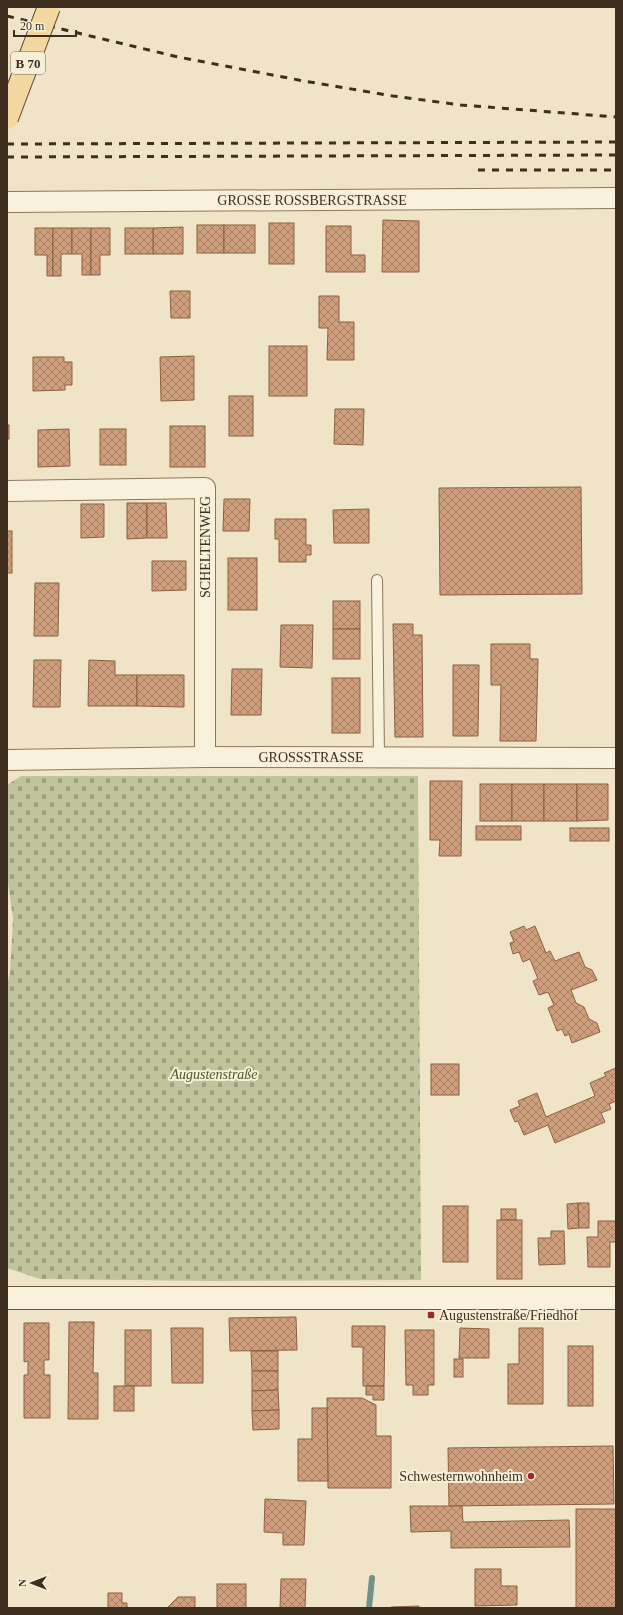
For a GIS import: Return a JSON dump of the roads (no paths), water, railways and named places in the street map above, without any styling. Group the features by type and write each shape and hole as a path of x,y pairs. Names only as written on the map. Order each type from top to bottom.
{"main road":[{"name":"B 70","path":"7,118 49,7"}],"street":[{"name":"GROSSE ROSSBERGSTRASSE","path":"7,202 616,198"},
{"name":"SCHELTENWEG","path":"7,491 205,488 205,757"},
{"name":"GROSSSTRASSE","path":"7,760 18,758 205,757 616,758"},
{"path":"7,1298 616,1298"}],"lane":[{"path":"377,580 379,757"}],"waterway":[{"path":"369,1608 372,1578"}],"railway":[{"path":"7,16 178,57 393,96 461,105 616,117"},
{"path":"7,144 616,142"},
{"path":"7,157 616,155"},
{"path":"478,170 616,170"}],"place":[{"name":"Augustenstraße/Friedhof","path":"431,1315"},
{"name":"Schwesternwohnheim","path":"531,1476"}],"park label":[{"name":"Augustenstraße","path":"214,1074"}]}
